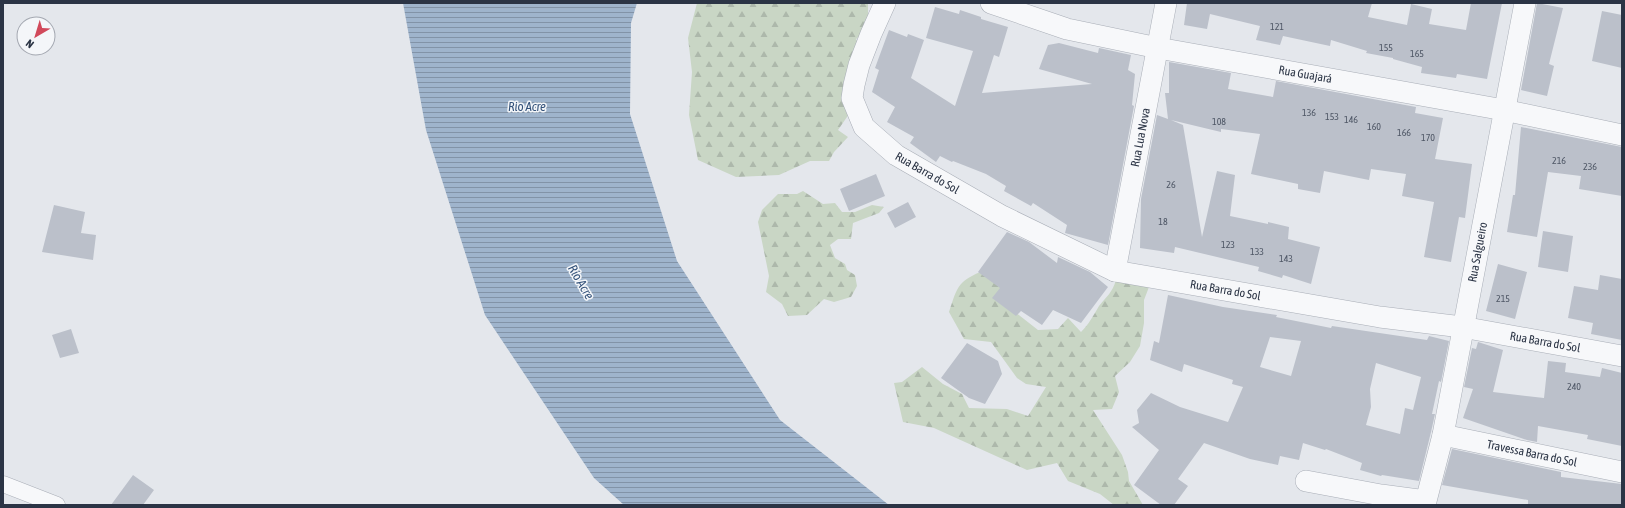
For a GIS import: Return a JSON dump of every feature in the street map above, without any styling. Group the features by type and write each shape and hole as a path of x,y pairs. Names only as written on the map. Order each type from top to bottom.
{"street":[{"name":"Rua Barra do Sol","path":"885,3 870,34 859,65 854,85 852,98 864,127 902,159 1002,216 1115,271 1380,317 1462,327 1622,356"},
{"name":"Rua Guajará","path":"991,3 1067,29 1158,48 1504,110 1622,135"},
{"name":"Rua Lua Nova","path":"1115,271 1166,3"},
{"name":"Rua Salgueiro","path":"1306,481 1381,495 1426,500 1443,435 1462,327 1525,3"},
{"name":"Travessa Barra do Sol","path":"1443,435 1622,472"},
{"path":"3,484 57,505"}],"green space":[{"path":"697,3 868,3 868,29 856,39 863,52 852,106 847,117 838,130 848,137 834,152 829,161 810,161 779,175 736,177 698,160 689,115 692,72 688,38"},
{"path":"803,191 823,204 835,203 842,212 855,212 872,205 884,207 879,213 853,223 851,239 838,239 830,245 835,258 845,264 847,270 855,275 857,286 851,297 834,302 824,299 807,315 788,316 782,304 766,292 769,276 758,222 762,210 778,194 797,194"},
{"path":"985,270 1005,281 1010,308 1038,330 1058,329 1068,318 1081,332 1111,291 1116,280 1149,287 1144,300 1144,323 1140,346 1130,362 1115,376 1119,392 1112,409 1093,410 1122,455 1128,472 1129,481 1143,505 1114,505 1100,494 1068,481 1057,463 1027,470 934,428 903,422 894,383 902,382 922,367 943,384 962,394 969,408 1007,409 1028,416 1046,387 1026,384 1017,378 991,342 964,339 949,312 960,285 969,277"}],"water":[{"name":"Rio Acre","path":"403,3 637,3 631,23 630,114 677,261 780,420 889,505 624,505 594,478 485,315 426,130"}],"building":[{"path":"1187,3 1372,3 1368,17 1407,25 1411,4 1432,9 1429,24 1466,30 1471,3 1502,3 1487,79 1457,74 1456,78 1421,73 1422,67 1393,58 1366,53 1367,51 1331,40 1330,46 1283,36 1280,45 1256,40 1260,26 1210,14 1207,29 1184,25"},
{"path":"1537,3 1563,8 1549,64 1554,66 1547,96 1521,90"},
{"path":"935,7 959,14 960,10 981,17 981,19 1008,27 999,57 994,55 982,93 1092,84 1039,69 1048,45 1059,43 1098,53 1099,48 1131,55 1128,70 1135,74 1132,105 1134,106 1108,245 1065,233 1067,225 1033,203 1031,206 1004,191 1006,186 986,174 953,161 952,162 940,156 936,162 910,143 914,137 887,122 895,107 872,92 879,70 875,68 889,30 907,37 908,34 924,40 911,78 955,106 973,51 926,38"},
{"path":"1602,11 1622,15 1622,68 1592,61"},
{"path":"1169,62 1231,73 1228,89 1273,97 1276,81 1416,107 1415,113 1443,118 1435,159 1472,164 1465,218 1459,217 1451,262 1424,257 1434,202 1402,196 1406,174 1371,169 1369,180 1324,171 1320,193 1298,189 1298,184 1251,174 1260,134 1221,129 1221,132 1171,120 1183,125 1202,237 1217,171 1235,175 1230,216 1289,227 1288,239 1320,247 1311,284 1283,275 1282,278 1258,271 1259,267 1175,247 1174,253 1140,248 1141,199 1157,115 1168,119 1165,93 1169,93"},
{"path":"1521,127 1622,147 1622,196 1579,189 1581,176 1548,172 1537,237 1507,232 1513,195 1515,195"},
{"path":"876,174 885,196 849,211 840,189"},
{"path":"908,202 916,217 895,228 887,213"},
{"path":"54,205 85,212 81,233 96,235 93,260 42,252"},
{"path":"1543,231 1573,236 1568,272 1538,267"},
{"path":"1007,232 1029,242 1057,263 1058,257 1090,272 1108,287 1081,323 1053,310 1042,325 1021,311 1016,316 992,298 1000,288 978,272"},
{"path":"1498,264 1527,272 1515,319 1486,311"},
{"path":"1600,275 1622,279 1622,340 1591,334 1593,323 1568,318 1574,286 1598,290"},
{"path":"1168,295 1223,307 1277,315 1276,317 1331,328 1332,326 1427,340 1429,336 1449,341 1441,382 1439,381 1432,414 1435,414 1419,481 1381,476 1360,470 1362,463 1326,449 1325,450 1303,443 1299,460 1280,456 1278,465 1250,459 1204,443 1178,479 1188,486 1174,505 1161,505 1134,485 1159,450 1132,427 1139,423 1137,410 1151,393 1180,407 1228,422 1243,387 1232,384 1233,380 1184,364 1182,372 1150,360 1154,341 1159,343","holes":["1270,337 1301,341 1291,376 1260,367","1376,363 1421,377 1413,410 1405,408 1400,434 1366,425 1371,407 1370,389"]},
{"path":"71,329 79,353 60,358 52,335"},
{"path":"1478,342 1503,350 1493,392 1544,398 1548,361 1566,363 1565,372 1600,377 1602,368 1622,373 1622,446 1587,439 1588,435 1538,426 1537,442 1463,418 1473,389 1464,387 1472,348 1476,349"},
{"path":"967,343 998,361 1002,374 985,404 969,398 941,378"},
{"path":"1452,449 1561,472 1561,477 1622,484 1622,505 1528,505 1528,500 1442,485"},
{"path":"133,475 154,490 143,505 111,505"}],"water label":[{"name":"Río Acre","path":"581,282"}]}
